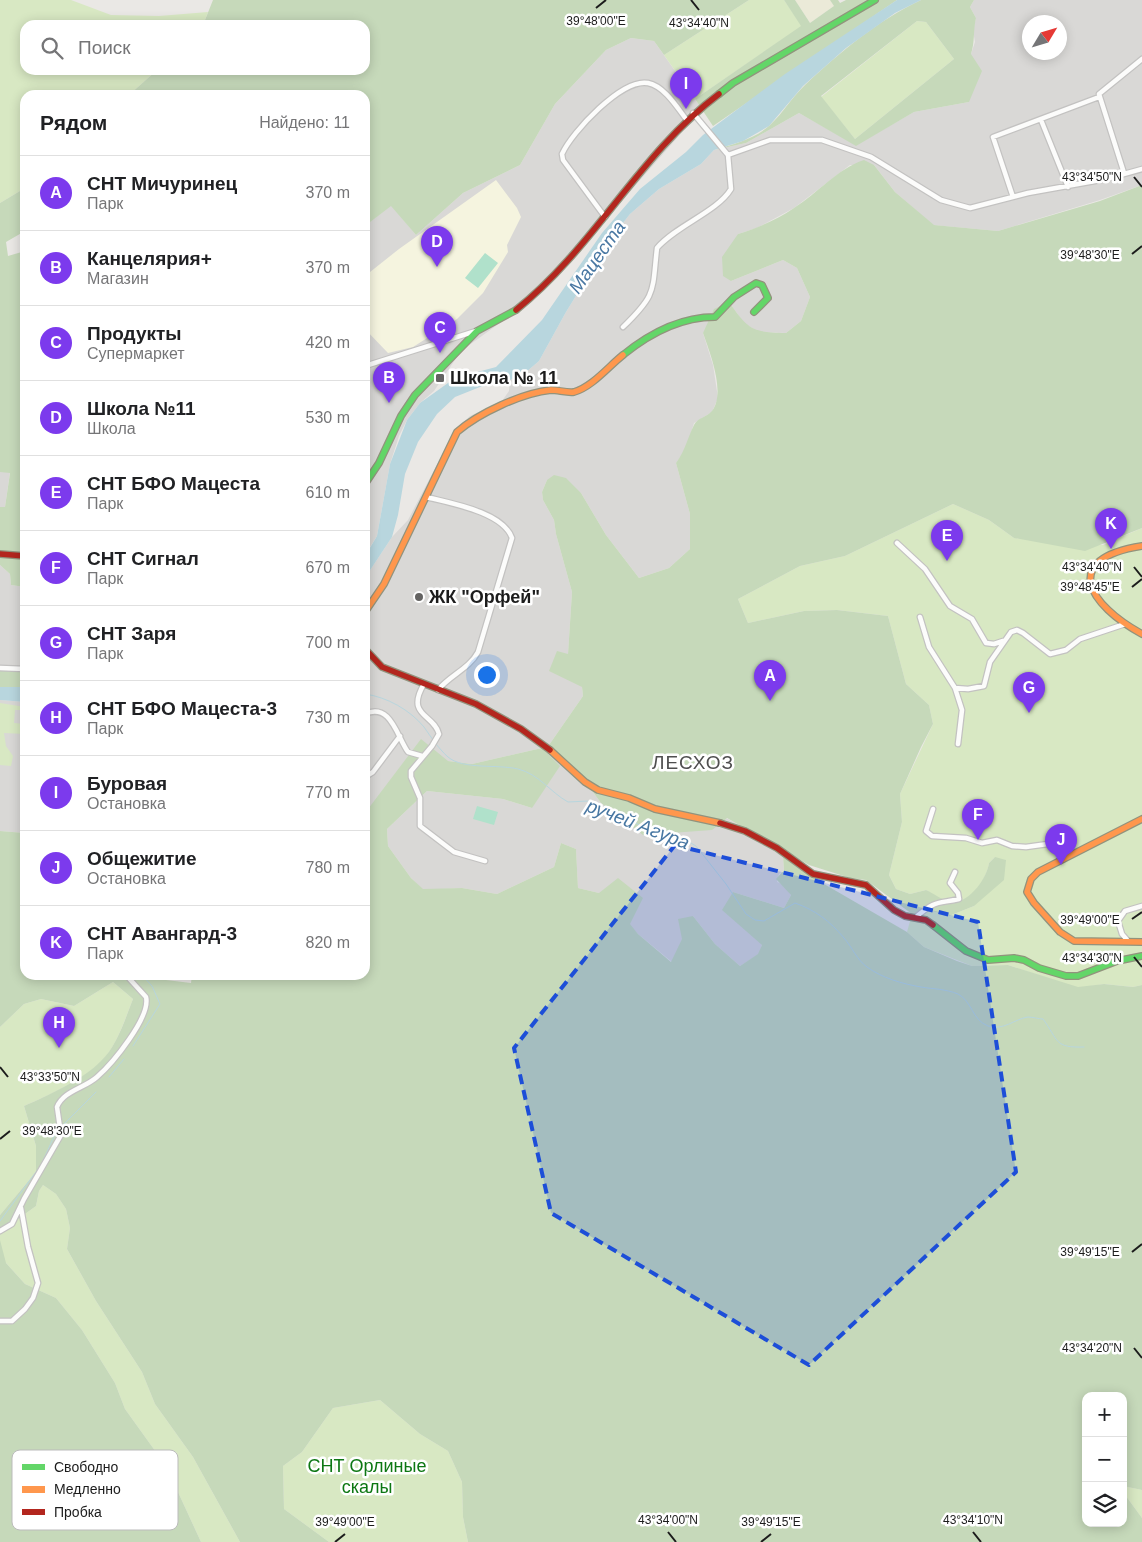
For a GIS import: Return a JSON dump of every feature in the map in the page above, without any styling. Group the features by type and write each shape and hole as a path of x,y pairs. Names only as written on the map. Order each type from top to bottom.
{"street":[{"path":"370,364 477,331 525,303 606,217 654,154 686,119 733,83 875,0"},
{"path":"1124,174 1099,97 1100,92 1142,59"},
{"path":"606,217 563,160 564,150 574,136 616,94 639,83 649,83 660,88 686,119"},
{"path":"1013,197 992,138 995,135 1041,120 1099,97"},
{"path":"623,327 648,300 654,283 657,248 678,228 722,200 731,189 726,153 694,113"},
{"path":"1041,120 1068,187"},
{"path":"726,153 761,142 786,139 822,140 871,157 941,200 970,208 1142,169"},
{"path":"370,605 384,584 457,432 463,425 530,394 552,390 574,392 586,385 644,338 670,329 690,318 715,317 720,314 734,297 756,283 762,285 768,298 754,312"},
{"path":"370,477 378,465 409,402 477,331"},
{"path":"426,496 487,515 504,525 512,538 478,652 468,666 453,676 438,690"},
{"path":"896,542 925,569 950,606 972,619 986,642 994,644 1003,641"},
{"path":"1142,546 1104,558 1091,569 1089,574 1094,594 1103,605 1125,624 1142,634"},
{"path":"0,554 20,556"},
{"path":"920,617 929,647 955,688 962,710 958,744"},
{"path":"955,688 968,689 984,686 990,662 1011,632 1017,630 1029,636 1045,651 1056,653 1066,650 1080,639 1125,624"},
{"path":"370,654 382,667 476,704 521,729 542,743 584,782 598,790 629,798 655,809 712,820 745,831 777,848 813,874 860,882 894,910 905,916 926,920 966,951 988,960 1014,958 1066,976 1078,976 1117,961 1142,956"},
{"path":"0,668 20,669"},
{"path":"424,684 418,697 419,706 424,716 437,729 437,738 412,768 411,776 420,798 420,826 454,852 485,861"},
{"path":"370,713 384,714 400,736 408,752 422,756"},
{"path":"370,774 400,736"},
{"path":"933,809 925,828 932,836 966,838 982,843 998,840 1012,846 1026,847 1055,844 1060,848 1064,859"},
{"path":"1142,819 1033,876 1027,888 1032,904 1066,938 1074,941 1142,942"},
{"path":"916,917 928,906 941,900 959,899 958,892 950,883 955,872"},
{"path":"1128,942 1122,934 1118,921 1125,911 1142,906"},
{"path":"0,1232 12,1224 61,1135 59,1103 66,1096 96,1078 107,1068 125,1046 146,1011 146,997 131,980"},
{"path":"0,1321 12,1321 25,1309 38,1283 20,1207"}],"highlighted area":[{"path":"675,845 978,922 1016,1172 809,1365 551,1213 514,1048"}],"shaded area":[{"path":"213,0 749,0 664,55 654,41 631,38 606,50 555,104 520,165 463,193 416,235 391,206 370,222 370,90 135,90 151,75 370,75 370,20 205,20"},
{"path":"784,0 795,0 810,23 834,6 830,0 838,0 840,3 846,0 897,0 713,126 695,99 801,26"},
{"path":"795,0 830,0 834,6 810,23"},
{"path":"921,0 974,0 970,7 976,18 971,54 982,71 969,102 914,112 856,146 799,113 746,143 714,150 744,140 764,130 800,90 832,61 874,27","holes":["917,21 926,22 954,59 855,139 821,96"]},
{"path":"974,0 1142,0 1142,185 1100,200 998,231 933,225 895,192 874,165 850,165 794,208 757,228 738,234 731,281 783,260 797,268 810,297 801,321 786,333 758,332 744,323 729,302 703,333 713,365 718,398 712,412 694,423 686,449 676,463 690,514 690,549 669,568 639,578 606,535 581,493 547,480 542,492 543,500 554,520 572,592 568,654 582,687 583,696 549,745 590,788 601,803 726,818 770,841 783,857 784,870 779,874 777,882 784,885 791,895 784,908 733,892 762,945 759,954 740,966 715,944 693,916 672,962 638,934 599,893 578,888 576,849 561,843 554,867 497,894 462,888 423,890 411,878 388,846 387,829 427,791 503,799 532,808 542,748 472,764 448,761 370,810 370,570 392,537 408,520 455,430 470,416 502,401 509,391 510,380 525,373 539,361 566,312 613,236 630,214 659,189 701,164 714,150 746,143 799,113 856,145 914,112 969,102 971,54 975,42 973,31 976,18 970,7"},
{"path":"631,38 654,41 704,112 684,130 549,284 525,305 461,351 434,391 420,403 407,420 399,436 390,464 377,536 370,547 370,222 391,205 416,235 463,193 520,165 555,104 606,50"},
{"path":"864,160 874,165 895,192 934,225 998,231 1100,201 1142,185 1142,528 1085,551 1014,538 989,520 953,504 845,556 800,566 738,599 748,623 804,611 837,610 888,616 906,684 929,705 933,724 900,794 902,822 889,875 896,889 910,894 926,890 941,899 958,902 976,889 985,876 989,863 995,857 1006,860 1004,880 974,906 949,916 929,910 912,914 866,880 850,878 809,865 727,818 712,830 643,835 601,803 590,788 549,745 583,696 582,687 549,671 557,651 568,654 572,592 554,520 543,500 542,492 547,480 554,475 566,478 581,493 606,535 639,578 669,568 690,549 690,514 676,463 695,423 710,413 716,403 717,384 715,373 703,333 714,309 729,302 741,319 752,328 765,332 786,333 801,321 810,297 797,268 783,260 731,281 723,276 722,257 738,234 781,216 803,202 836,175"},
{"path":"496,180 517,208 521,217 507,245 508,252 483,293 457,319 413,347 388,353 370,334 370,272"},
{"path":"20,191 20,234 6,242 8,256 20,252 20,586 11,585 10,574 0,565 0,507 5,507 10,473 0,472 0,203"},
{"path":"393,404 399,409 385,436 374,415"},
{"path":"0,472 10,472 5,507 0,507"},
{"path":"0,565 10,574 11,585 20,586 20,670 0,669"},
{"path":"0,669 20,670 20,687 0,687"},
{"path":"0,700 20,702 20,833 0,831"},
{"path":"421,739 448,761 472,764 542,748 560,766 532,808 503,799 427,791 387,829 388,846 411,878 423,889 462,888 497,894 554,867 561,843 576,849 578,888 599,893 618,878 643,898 630,924 638,934 671,962 682,939 678,919 693,916 715,944 740,966 758,954 762,945 722,910 733,892 784,908 791,895 776,879 784,870 783,857 812,877 907,932 924,947 957,961 972,966 1008,965 1078,987 1104,984 1133,987 1142,985 1142,1490 1127,1487 1127,1392 1082,1392 1082,1527 1127,1527 1127,1497 1142,1518 1142,1542 468,1542 463,1517 462,1482 448,1451 420,1434 380,1400 333,1408 302,1452 283,1466 284,1509 329,1542 240,1542 193,1457 155,1404 142,1372 96,1301 67,1249 70,1228 66,1209 56,1194 43,1185 39,1191 36,1206 0,1232 0,1215 36,1172 36,1146 24,1106 75,1081 94,1068 112,1048 133,999 113,982 74,1006 41,999 24,1004 0,1027 0,831 20,833 20,980 166,980 191,983 191,980 370,980 370,806"},
{"path":"0,1240 6,1263 25,1284 56,1298 82,1330 115,1383 125,1409 154,1450 12,1450 12,1530 178,1530 178,1492 201,1542 0,1542"}],"green space":[{"path":"0,0 71,0 111,15 159,16 208,12 205,20 20,20 20,75 151,75 135,90 20,90 20,191 0,203"},
{"path":"749,0 784,0 802,26 695,99 664,55"},
{"path":"917,21 926,22 954,59 855,139 821,97"},
{"path":"485,253 498,263 478,288 465,278"},
{"path":"953,504 989,520 1014,538 1103,545 1142,528 1142,985 1133,987 1104,984 1078,988 1008,965 972,966 924,947 907,932 912,914 929,910 949,916 974,906 995,857 989,863 981,883 971,895 958,902 944,900 926,890 910,894 896,889 889,875 902,822 900,794 933,724 929,705 906,684 888,616 837,610 804,611 748,623 738,599 800,566 845,556"},
{"path":"0,703 20,706 20,710 15,710 14,723 20,724 20,734 4,733 6,746 13,756 11,766 0,765"},
{"path":"477,806 498,812 494,825 473,819"},
{"path":"113,982 133,999 116,1040 107,1055 95,1068 65,1086 24,1106 36,1146 36,1172 0,1215 0,1027 24,1004 41,999 74,1006"},
{"path":"43,1185 56,1194 66,1209 70,1228 67,1249 96,1301 142,1372 155,1404 193,1457 240,1542 201,1542 178,1492 178,1450 154,1450 125,1409 115,1383 82,1330 56,1298 25,1284 6,1263 0,1273 0,1232 36,1206 39,1191"},
{"name":"СНТ Орлиные скалы","path":"380,1400 420,1434 448,1451 462,1482 463,1517 468,1542 329,1542 284,1509 283,1466 302,1452 333,1408"},
{"path":"1127,1487 1142,1490 1142,1518 1127,1497"}],"water":[{"name":"Мацеста","path":"897,0 921,0 895,13 846,48 803,86 769,126 743,141 714,150 701,164 659,189 630,214 613,236 566,312 539,361 525,373 510,380 480,387 455,397 437,414 418,442 405,474 392,537 370,570 370,548 377,536 390,464 407,420 420,403 455,378 496,367 542,320 602,233 640,189 686,152 703,135 785,74"},
{"path":"0,687 20,687 20,702 0,700"}],"waterway":[{"name":"ручей Агура","path":"370,695 390,701 412,715 424,727 441,750 454,761 462,764 525,771 568,802 588,801 662,836 684,839 696,846 726,884 746,914 755,920 764,921 795,903 828,921 844,938 863,964 879,974 907,984 958,994 963,997 975,1015 988,1026 1004,1026 1028,1017 1043,1019 1058,1042 1067,1046 1084,1047"},
{"path":"133,1046 160,1004 152,986 147,980"},
{"path":"109,1077 124,1059"},
{"path":"63,1125 96,1092"},
{"path":"0,1221 41,1165 56,1132"}],"traffic: fast":[{"path":"719,94 733,83 875,0"},
{"path":"623,355 655,333 678,323 715,317 734,297 756,283 762,285 768,298 754,312"},
{"path":"370,476 379,463 401,416 415,395 477,331 516,310"},
{"path":"933,925 966,951 988,960 1014,958 1024,960 1039,968 1066,976 1078,976 1117,961 1142,956"}],"traffic: slow":[{"path":"370,605 384,584 457,432 489,411 527,395 551,390 574,392 581,389 594,381 623,355"},
{"path":"1142,546 1116,552 1100,561 1092,572 1091,584 1097,597 1108,610 1142,634"},
{"path":"550,750 585,782 598,790 629,798 655,809 720,823"},
{"path":"1142,819 1038,872 1031,879 1027,892 1034,903 1060,932 1074,941 1142,942"}],"traffic: jam":[{"path":"516,310 569,259 664,144 719,94"},
{"path":"0,554 20,556"},
{"path":"370,654 382,667 476,704 521,729 550,750"},
{"path":"720,823 745,831 777,848 813,874 866,885 894,910 905,916 926,920 933,925"}],"place":[{"name":"Буровая","path":"686,109"},
{"name":"Школа №11","path":"437,267"},
{"name":"Продукты","path":"440,353"},
{"name":"Школа № 11","path":"440,378"},
{"name":"Канцелярия+","path":"389,403"},
{"name":"СНТ Авангард-3","path":"1111,549"},
{"name":"СНТ БФО Мацеста","path":"947,561"},
{"name":"ЖК \"Орфей\"","path":"419,597"},
{"name":"СНТ Мичуринец","path":"770,701"},
{"name":"СНТ Заря","path":"1029,713"},
{"name":"СНТ Сигнал","path":"978,840"},
{"name":"Общежитие","path":"1061,865"},
{"name":"СНТ БФО Мацеста-3","path":"59,1048"}],"district":[{"name":"ЛЕСХОЗ","path":"693,762"}]}
